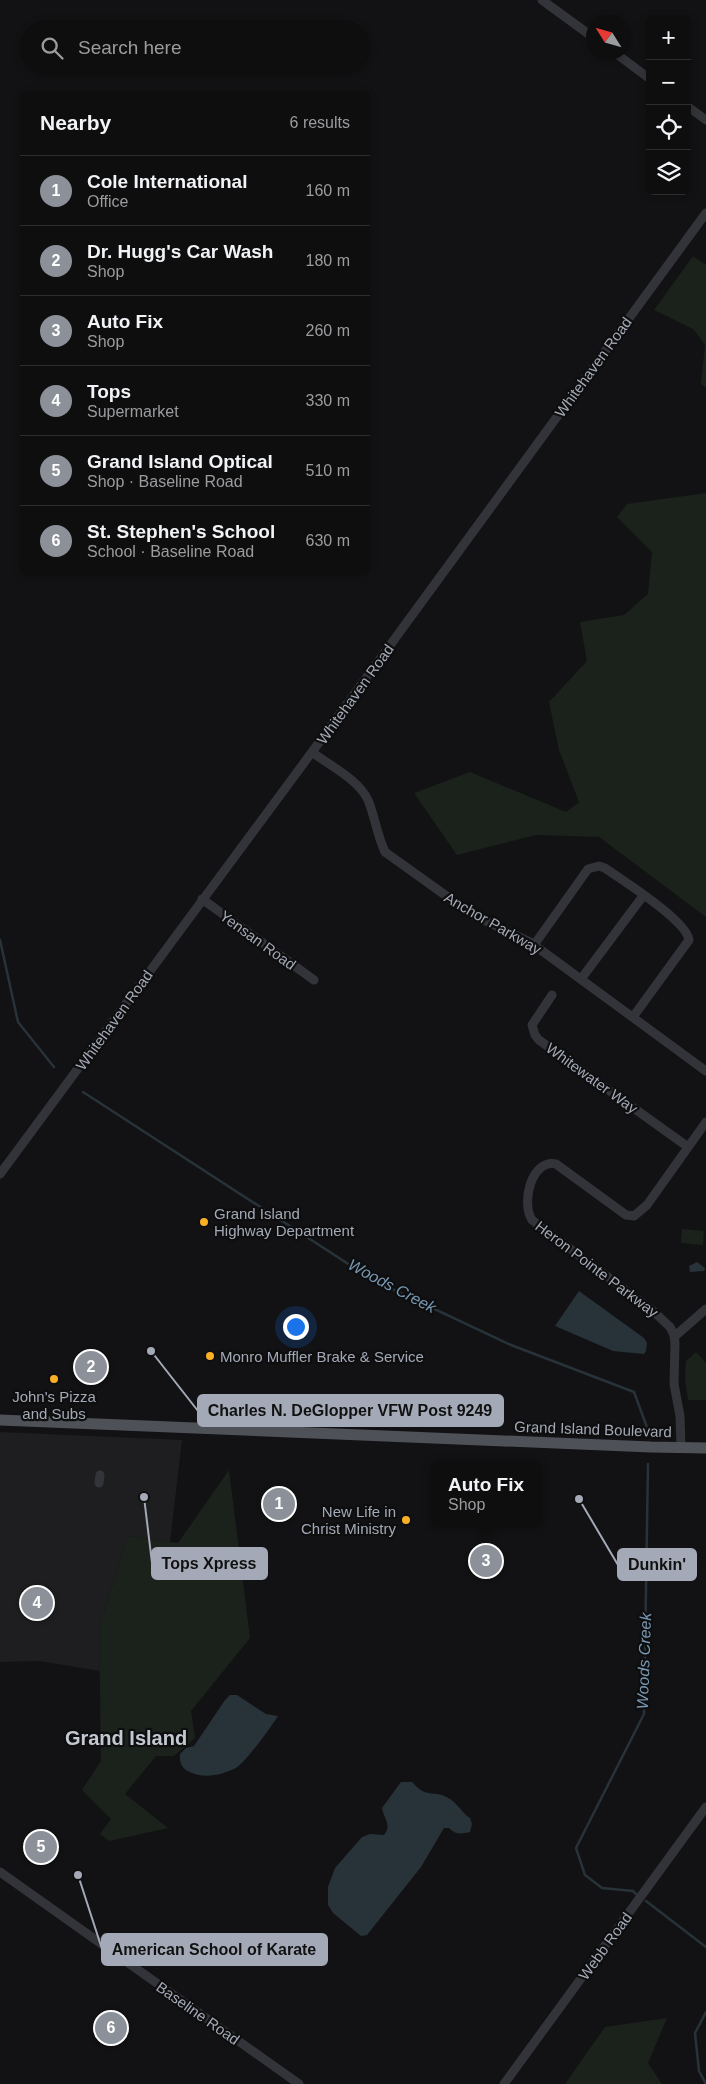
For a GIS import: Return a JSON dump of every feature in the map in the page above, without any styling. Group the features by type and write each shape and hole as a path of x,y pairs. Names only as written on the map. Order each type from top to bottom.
{"main road":[{"name":"Grand Island Boulevard","path":"0,1420 706,1448"}],"street":[{"path":"542,0 586,32"},
{"path":"625,60 646,76"},
{"path":"691,109 706,120"},
{"name":"Whitehaven Road","path":"0,1174 312,752 706,213"},
{"name":"Anchor Parkway","path":"312,752 354,783 363,792 368,801 379,840 386,852 473,915 534,945 706,1071"},
{"path":"534,945 588,869 599,866 605,868 684,928 689,940 633,1017"},
{"path":"581,979 643,896"},
{"name":"Yensan Road","path":"202,900 314,980"},
{"name":"Whitewater Way","path":"552,996 532,1025 535,1035 539,1040 688,1147"},
{"path":"688,1147 706,1122"},
{"name":"Heron Pointe Parkway","path":"674,1337 670,1327 652,1310 532,1220 527,1205 533,1178 545,1164 556,1164 626,1215 634,1216 647,1205 688,1147"},
{"path":"681,1447 680,1416 674,1384 674,1337 706,1309"},
{"name":"Webb Road","path":"504,2084 706,1807"},
{"name":"Baseline Road","path":"0,1872 300,2084"}],"shaded area":[{"path":"693,256 706,265 706,388 701,384 705,345 693,329 654,310"},
{"path":"706,493 706,917 599,837 536,835 457,855 414,793 470,772 566,812 579,802 559,750 549,702 587,661 580,622 624,615 648,594 652,552 617,517 627,504"},
{"path":"682,1229 704,1231 703,1245 681,1243"},
{"path":"697,1262 705,1268 704,1271 690,1272 689,1266"},
{"path":"579,1291 644,1338 647,1343 644,1354 613,1351 555,1326"},
{"path":"696,1352 706,1363 706,1400 688,1400 685,1379 686,1361"},
{"path":"0,1432 182,1440 170,1542 128,1536 99,1628 100,1671 39,1661 0,1662"},
{"path":"229,1470 250,1638 191,1711 195,1738 174,1756 156,1756 125,1794 168,1828 109,1841 100,1834 111,1819 82,1790 101,1761 99,1628 128,1536 178,1543"},
{"path":"230,1695 237,1695 266,1714 278,1716 252,1752 236,1768 225,1773 207,1776 187,1771 182,1765 180,1754 186,1748 194,1746"},
{"path":"401,1782 412,1782 427,1793 440,1794 453,1801 470,1818 472,1824 470,1832 459,1833 449,1828 444,1828 421,1867 367,1935 361,1936 333,1913 328,1905 328,1887 335,1868 362,1837 370,1834 384,1835 387,1825 382,1808"},
{"path":"667,2018 648,2063 662,2084 565,2084 605,2027"}],"waterway":[{"name":"Woods Creek","path":"0,940 18,1022 54,1067"},
{"name":"Woods Creek","path":"83,1092 373,1280 511,1345 634,1392 648,1430"},
{"name":"Woods Creek","path":"636,1894 633,1891 602,1888 585,1875 576,1848 644,1714 648,1464"},
{"name":"Woods Creek","path":"646,1901 706,1947"},
{"name":"Woods Creek","path":"706,2012 695,2033 699,2071 706,2084"}],"place":[{"name":"Grand Island Highway Department","path":"204,1222"},
{"name":"Charles N. DeGlopper VFW Post 9249","path":"151,1351"},
{"name":"Monro Muffler Brake & Service","path":"210,1356"},
{"name":"Dr. Hugg's Car Wash","path":"91,1367"},
{"name":"John's Pizza and Subs","path":"54,1379"},
{"name":"Tops Xpress","path":"144,1497"},
{"name":"Dunkin'","path":"579,1499"},
{"name":"Cole International","path":"279,1504"},
{"name":"New Life in Christ Ministry","path":"406,1520"},
{"name":"Auto Fix","path":"486,1561"},
{"name":"Tops","path":"37,1603"},
{"name":"Grand Island Optical","path":"41,1847"},
{"name":"American School of Karate","path":"78,1875"},
{"name":"St. Stephen's School","path":"111,2028"}],"district":[{"name":"Grand Island","path":"126,1738"}]}
